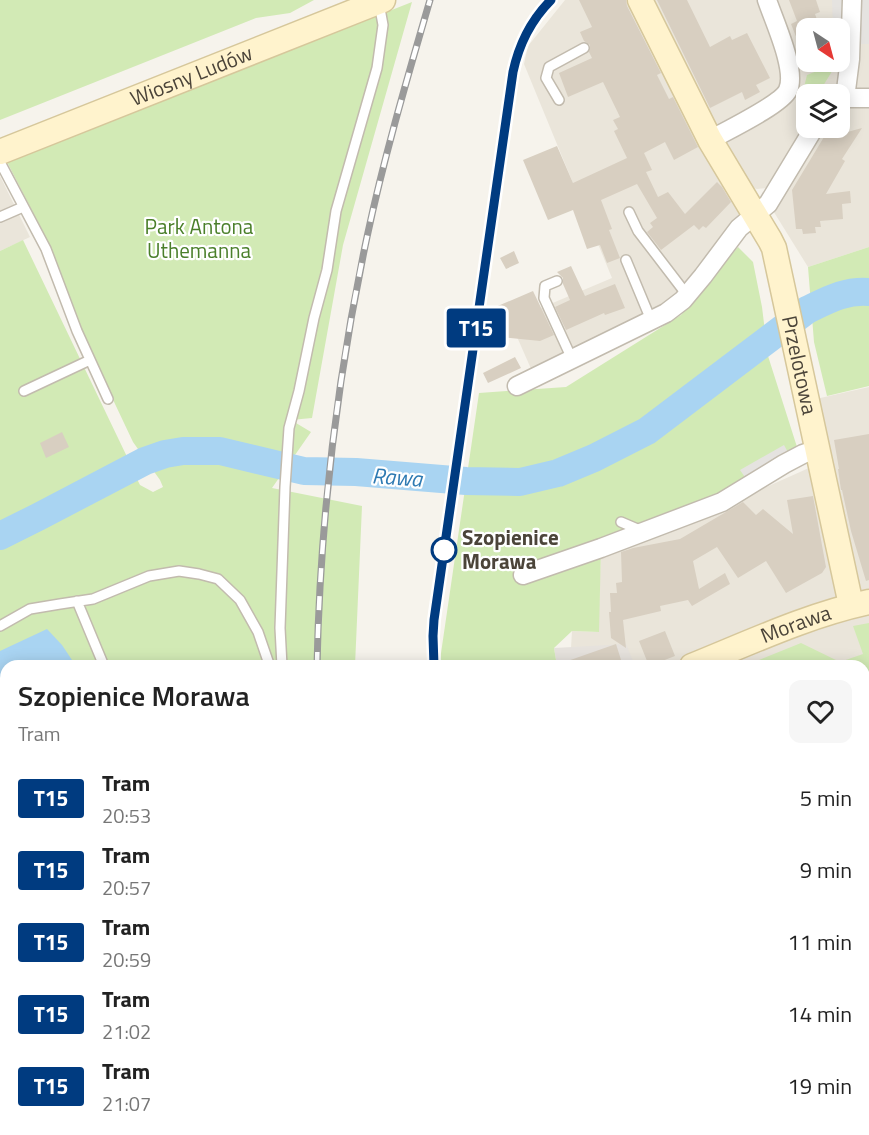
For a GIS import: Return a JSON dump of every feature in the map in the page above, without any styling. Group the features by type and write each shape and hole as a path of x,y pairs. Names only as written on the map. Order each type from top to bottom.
{"street":[{"name":"Przelotowa","path":"640,0 710,140 776,253 818,449 860,603"},
{"path":"710,140 773,104 788,91 789,64 767,0"},
{"path":"845,84 850,59 852,0"},
{"name":"Wiosny Ludów","path":"0,152 381,1"},
{"path":"850,99 869,98"},
{"path":"517,386 666,313 683,300 739,228 768,204 808,138"},
{"path":"523,575 722,502 803,453 818,449"},
{"name":"Morawa","path":"707,660 795,624 860,603"}],"lane":[{"path":"282,660 280,628 289,428 327,270 336,211 377,68 383,26 381,1"},
{"path":"559,100 546,78 549,67 584,48"},
{"path":"0,162 46,249 77,331 108,399"},
{"path":"0,217 23,207"},
{"path":"629,213 638,231 687,295"},
{"path":"626,260 651,320"},
{"path":"557,281 546,286 544,298 572,359"},
{"path":"24,391 90,360"},
{"path":"621,522 644,532"},
{"path":"0,626 30,609 93,599 149,576 179,571 218,579 240,600 258,632 268,660"},
{"path":"77,601 102,660"}],"shaded area":[{"path":"565,0 636,0 742,212 680,293 660,307 532,371 510,321 612,278 524,64 528,46"},
{"path":"646,0 869,0 869,90 850,92 850,84 796,84 796,138 799,138 768,188 749,187"},
{"path":"832,0 869,0 869,44 850,44 850,18 833,18"},
{"path":"869,107 869,247 808,267 772,209 818,138 850,138 850,108"},
{"path":"0,176 30,237 0,251"},
{"path":"869,387 869,660 570,660 572,631 598,632 601,548 751,494 820,463 807,401"},
{"path":"784,445 790,456 747,480 740,470"},
{"path":"626,644 633,660 556,660 554,648"}],"green space":[{"path":"0,0 314,0 290,13 256,18 0,120"},
{"name":"Park Antona Uthemanna","path":"412,2 343,245 312,418 291,420 311,432 272,488 362,506 355,660 0,660 0,542 135,475 140,485 153,492 163,487 133,442 81,332 42,230 7,162"},
{"path":"814,72 831,72 824,84 805,84 807,75"},
{"path":"23,240 130,463 0,529 0,251"},
{"path":"738,247 753,262 768,356 797,447 711,498 601,548 599,632 572,631 554,648 556,660 440,660 479,393 566,387 681,315"},
{"path":"869,247 869,386 827,396 814,342 808,267"},
{"path":"869,623 869,660 846,660 863,654 853,626"},
{"path":"801,643 836,660 759,660"}],"water":[{"path":"47,629 72,660 0,660 0,651"}],"building":[{"path":"579,0 626,0 661,73 657,75 669,99 673,97 698,147 674,160 665,142 644,153 652,170 646,172 658,197 668,192 685,214 717,182 731,202 706,228 703,226 699,230 694,225 661,250 647,232 653,227 650,223 657,218 637,184 601,200 620,258 607,263 600,245 587,249 573,210 548,220 523,160 557,146 573,183 627,158 614,131 618,129 613,120 620,117 603,82 568,97 559,73 592,58 589,52 590,45 584,41 580,32 592,27"},
{"path":"657,0 687,0 710,47 730,36 732,40 747,33 770,78 756,85 760,92 745,100 742,92 710,108"},
{"path":"789,0 816,0 820,12 815,14 816,18 796,18"},
{"path":"796,22 796,36 791,24"},
{"path":"862,128 842,159 845,161 826,194 850,191 851,203 842,204 843,219 820,221 821,227 815,227 816,233 803,234 802,229 796,229 792,190 823,138 850,138 850,131"},
{"path":"514,251 519,263 506,269 500,258"},
{"path":"571,266 585,296 615,284 625,308 605,315 604,313 566,330 555,307 570,300 563,284 563,278 557,272"},
{"path":"533,291 554,335 540,341 491,336 493,308"},
{"path":"515,357 521,368 488,383 483,373"},
{"path":"62,432 69,447 46,458 40,443"},
{"path":"869,434 869,580 866,581 841,490 834,440"},
{"path":"813,496 826,567 822,573 786,593 766,561 738,578 717,547 693,561 699,589 725,573 730,584 692,606 688,600 660,606 661,611 623,620 626,648 611,638 610,593 617,593 616,583 622,582 621,552 680,539 743,502 756,515 763,509 793,534 787,500"},
{"path":"665,631 675,656 665,660 647,660 639,641"},
{"path":"616,644 621,660 570,660"}],"waterway":[{"name":"Rawa","path":"0,536 145,461 183,451 220,451 304,471 356,472 466,481 520,482 558,473 647,431 807,310 844,294 869,292"}],"tram line":[{"path":"434,660 436,602 513,72 526,33 551,0"},
{"name":"T15","path":"434,660 434,620 513,72 523,38 539,12 551,0"}],"railway":[{"path":"317,660 326,504 339,397 356,290 381,177 430,0"}],"place":[{"name":"Szopienice Morawa","path":"444,550"}]}
